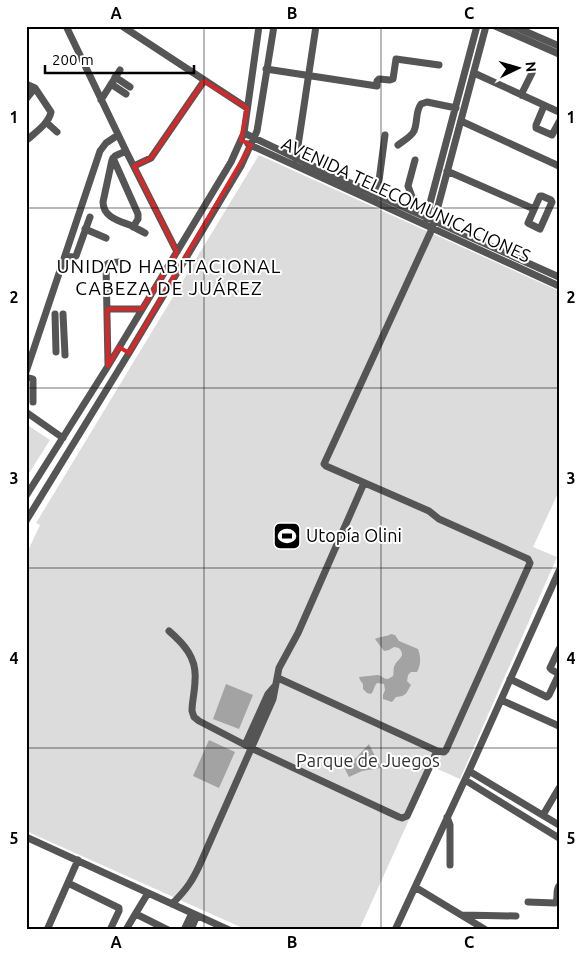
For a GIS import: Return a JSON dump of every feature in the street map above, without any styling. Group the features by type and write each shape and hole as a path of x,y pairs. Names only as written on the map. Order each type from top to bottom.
{"street":[{"path":"66,26 177,252"},
{"path":"122,26 247,108"},
{"path":"26,496 108,366 231,162 244,133 259,26"},
{"path":"26,521 129,354 241,166 256,131 274,26"},
{"path":"296,158 316,26"},
{"path":"424,225 477,26"},
{"path":"277,682 437,751 444,752 530,561 524,556 439,519 429,511 326,466 325,462 433,225 486,26"},
{"path":"495,26 559,54"},
{"path":"513,26 559,46"},
{"path":"266,69 377,86 379,79 393,79 396,59 439,65"},
{"path":"101,100 120,70"},
{"path":"474,73 559,112"},
{"path":"521,95 532,73"},
{"path":"115,77 130,87"},
{"path":"134,166 152,158 204,81"},
{"path":"26,84 36,88 51,112 46,122 28,139"},
{"path":"111,84 126,94"},
{"path":"26,99 36,88"},
{"path":"398,145 412,134 421,104 426,102 456,108"},
{"path":"544,106 536,128 552,135 559,122"},
{"path":"461,121 559,166"},
{"path":"46,122 58,132"},
{"name":"AVENIDA TELECOMUNICACIONES","path":"244,133 252,142 424,225 433,225 559,278"},
{"path":"26,372 100,151 106,143 118,135"},
{"path":"377,196 386,135"},
{"name":"AVENIDA TELECOMUNICACIONES","path":"241,140 252,142 296,158 426,217 433,225 559,286"},
{"path":"126,151 113,158 103,207 115,220 146,233"},
{"path":"113,158 138,214 138,219 133,227"},
{"path":"412,211 414,202 408,186 415,160"},
{"path":"447,171 534,209"},
{"path":"541,196 552,201 540,230 528,223 534,209 541,196"},
{"path":"65,256 76,256 90,217"},
{"path":"86,229 106,238"},
{"path":"108,366 106,265 119,262"},
{"path":"107,309 142,309"},
{"path":"46,314 72,313"},
{"path":"55,314 56,352"},
{"path":"63,314 65,354"},
{"path":"119,347 129,354"},
{"path":"26,377 33,379 33,402"},
{"path":"26,412 63,438"},
{"path":"172,904 186,890 196,874 248,747 272,699 279,668 298,633 364,483"},
{"path":"396,930 559,571"},
{"path":"169,630 188,650 194,663 196,673 192,711 194,717 248,747 402,818 407,816 437,751"},
{"path":"510,679 547,697 559,674 550,668 559,649"},
{"path":"501,700 559,726"},
{"path":"469,771 559,825"},
{"path":"465,780 559,838"},
{"path":"543,815 559,788"},
{"path":"519,813 525,804"},
{"path":"447,817 450,825 450,865"},
{"path":"26,837 229,930"},
{"path":"47,930 78,860"},
{"path":"68,883 119,908 110,930"},
{"path":"528,902 555,903 559,886"},
{"path":"415,887 486,930"},
{"path":"126,930 148,893"},
{"path":"136,914 168,930"},
{"path":"184,930 195,914"},
{"path":"191,930 195,914"},
{"path":"462,915 516,916"}],"highlighted area":[{"path":"204,81 247,108 241,140 251,145 129,353 119,347 108,366 107,309 142,309 177,252 134,166 151,158"}],"green space":[{"name":"Utopía Olini","path":"259,155 559,291 559,491 533,547 557,557 460,779 433,767 359,930 247,930 26,831 26,555 40,525 36,523"},
{"path":"26,424 50,440 26,478"}],"shaded area":[{"path":"391,634 395,635 399,641 418,649 420,655 417,672 411,672 408,675 407,681 411,685 407,692 402,696 396,697 392,702 383,699 384,684 377,683 371,694 367,693 363,689 363,684 359,677 378,675 388,679 393,676 395,664 402,656 401,651 399,648 394,647 384,651 375,639"},
{"path":"226,684 253,695 239,729 213,719"},
{"path":"209,740 235,752 219,788 193,776"},
{"path":"369,744 381,768 362,771 349,777 343,765 356,758"}],"place":[{"name":"Utopía Olini","path":"287,536"}],"district":[{"name":"UNIDAD HABITACIONAL CABEZA DE JUÁREZ","path":"169,277"}],"park label":[{"name":"Parque de Juegos","path":"368,761"}]}
